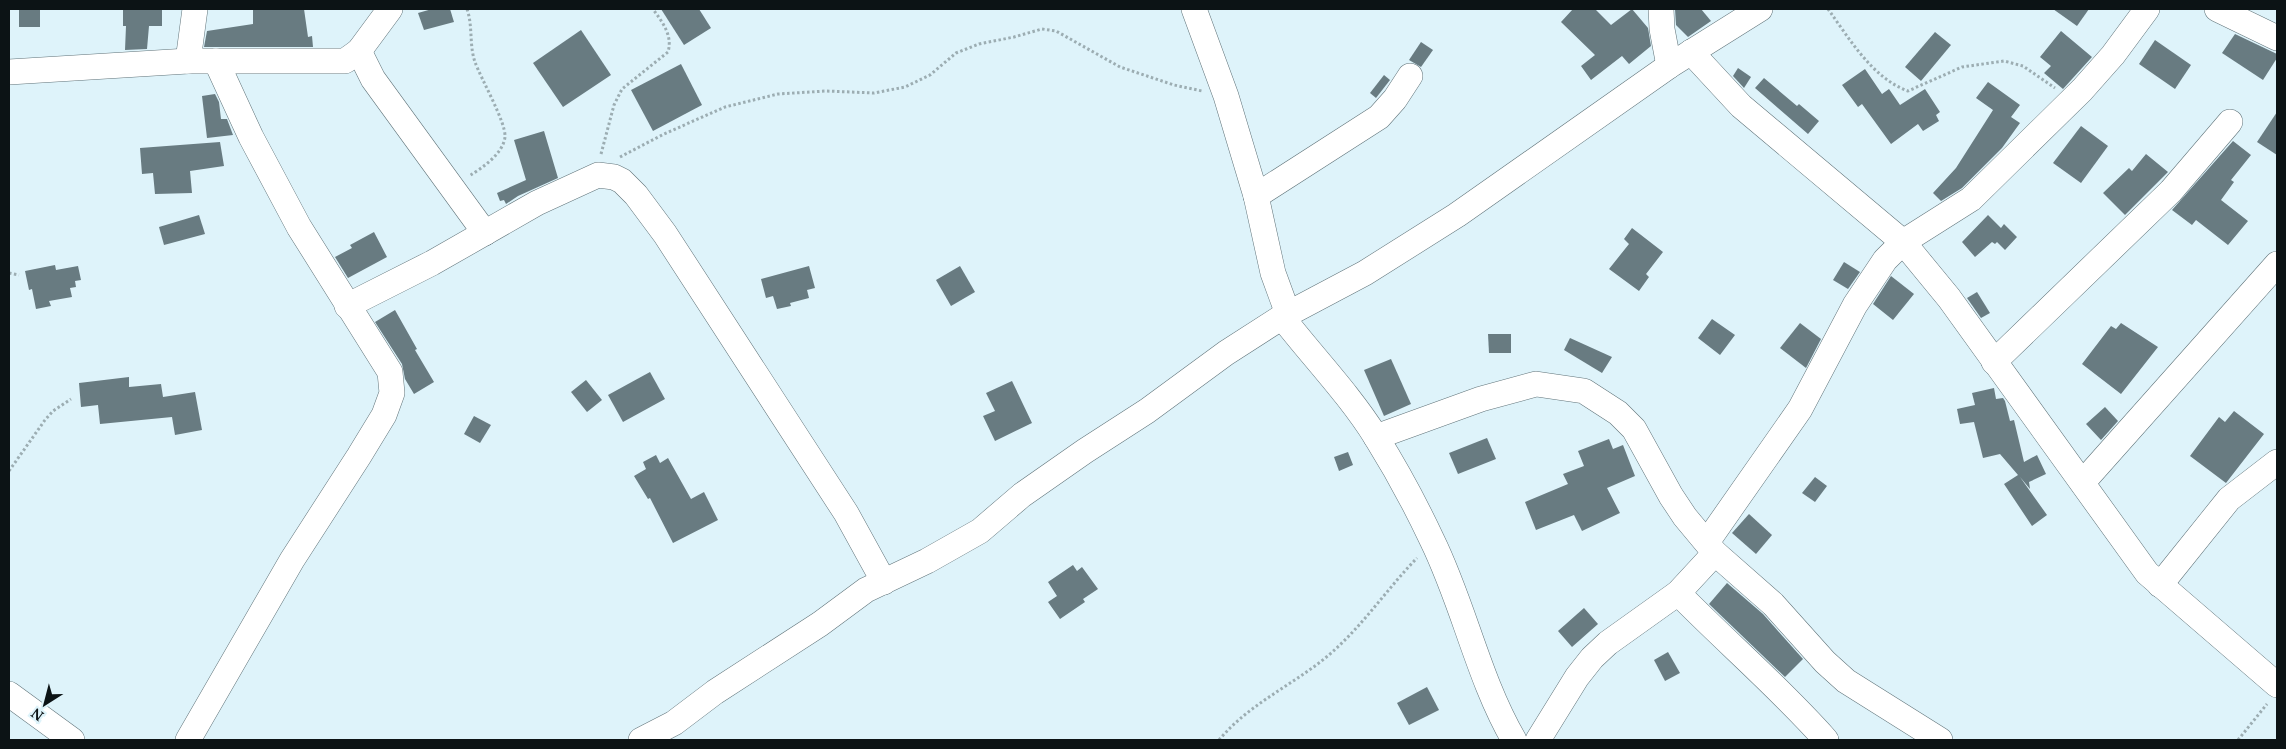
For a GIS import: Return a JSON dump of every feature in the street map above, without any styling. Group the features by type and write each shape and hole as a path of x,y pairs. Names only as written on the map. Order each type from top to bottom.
{"street":[{"path":"188,61 195,9"},
{"path":"9,72 188,61 345,61 359,51 390,9"},
{"path":"1194,9 1226,96 1256,196 1273,273 1285,316 1376,437 1433,541 1491,691 1514,740"},
{"path":"1661,9 1662,29 1669,66"},
{"path":"641,740 674,723 715,692 820,624 866,590 927,561 980,531 1022,495 1147,411 1226,354 1285,316 1365,273 1457,215 1669,66 1760,9"},
{"path":"1538,740 1577,677 1592,658 1608,643 1678,593 1711,547 1800,409 1855,305 1885,260 1903,242 1971,199 2071,101 2113,55 2146,9"},
{"path":"2217,9 2277,38"},
{"path":"359,51 373,79 485,232"},
{"path":"1691,52 1741,106 1903,242 1949,298 2148,573 2228,641 2274,692"},
{"path":"188,740 292,560 360,456 384,415 392,393 390,372 299,227 251,137 216,61"},
{"path":"1256,196 1379,117 1395,99 1410,76"},
{"path":"1994,362 2172,190 2230,122"},
{"path":"347,306 432,263 537,203 599,171 622,181 636,195 665,234 846,513 884,582"},
{"path":"2083,482 2277,264"},
{"path":"1376,437 1481,399 1536,384 1584,391 1618,413 1634,430 1670,496 1711,547 1773,604 1846,681 1940,740"},
{"path":"2160,585 2229,499 2277,462"},
{"path":"1678,593 1793,703 1826,740"},
{"path":"9,694 72,740"}],"path":[{"path":"452,186 484,167 500,149 505,137 500,119 474,59 471,20 467,9"},
{"path":"599,171 602,148 614,105 622,89 668,52 671,43 667,31 653,9"},
{"path":"1828,9 1873,68 1902,89 1914,90 1962,67 2004,61 2023,66 2041,77 2071,101"},
{"path":"599,171 664,134 725,107 778,94 826,91 874,93 905,87 930,75 956,53 979,44 1042,29 1056,31 1120,67 1174,85 1226,96"},
{"path":"9,273 19,275"},
{"path":"9,471 45,420 53,411 71,399"},
{"path":"1219,740 1232,724 1249,709 1325,658 1366,619 1397,579 1433,541"},
{"path":"2238,740 2274,692"}],"building":[{"path":"19,9 40,9 40,27 19,27"},
{"path":"123,9 162,9 162,26 149,26 147,49 125,50 126,26 123,26"},
{"path":"253,9 304,9 308,37 312,36 313,47 204,47 207,31 253,24"},
{"path":"432,9 450,9 454,22 424,30 418,13"},
{"path":"661,9 699,9 711,28 684,45"},
{"path":"1573,9 1595,9 1611,25 1632,9 1648,28 1651,46 1629,64 1622,56 1591,80 1581,66 1595,55 1561,22"},
{"path":"1675,9 1701,9 1711,21 1688,37 1676,25"},
{"path":"2053,9 2089,9 2077,26"},
{"path":"581,30 611,75 563,107 533,63"},
{"path":"2061,31 2092,57 2063,89 2044,73 2051,66 2040,57"},
{"path":"1935,32 1951,45 1921,81 1905,67"},
{"path":"2235,34 2277,54 2277,58 2263,80 2222,53"},
{"path":"2155,40 2191,65 2175,89 2139,64"},
{"path":"1421,42 1433,50 1421,67 1409,60"},
{"path":"681,64 702,105 653,131 631,90"},
{"path":"1738,68 1751,77 1744,88 1733,76"},
{"path":"1865,69 1882,94 1889,89 1900,105 1925,89 1940,112 1936,115 1939,121 1923,131 1918,124 1891,144 1862,104 1858,107 1842,85"},
{"path":"1384,75 1390,80 1376,98 1370,93"},
{"path":"1764,78 1797,106 1799,104 1819,121 1808,134 1755,88"},
{"path":"1988,82 2020,105 2011,117 2020,123 2002,148 1962,188 1941,201 1933,193 1956,168 1993,110 1976,98"},
{"path":"215,94 219,102 221,119 227,119 233,135 207,138 202,96"},
{"path":"2277,112 2277,155 2257,142"},
{"path":"2081,126 2108,146 2081,183 2053,163"},
{"path":"544,131 558,178 518,196 506,204 504,200 500,201 497,193 526,180 514,140"},
{"path":"2233,141 2251,155 2231,180 2234,182 2221,200 2248,221 2228,245 2196,220 2192,225 2172,210"},
{"path":"220,142 224,166 190,171 192,193 155,194 153,173 142,174 140,148"},
{"path":"2146,154 2168,172 2125,215 2103,193 2129,168 2132,171"},
{"path":"199,215 205,234 164,245 159,227"},
{"path":"1988,215 2001,228 2004,224 2017,237 2005,250 1997,242 1995,244 1992,242 1975,257 1962,242"},
{"path":"1632,228 1663,252 1646,274 1649,277 1639,291 1609,269 1629,244 1624,239"},
{"path":"374,232 387,257 348,278 335,257 352,248 350,245"},
{"path":"1844,262 1860,272 1848,289 1833,280"},
{"path":"55,265 56,270 78,266 81,280 75,281 76,287 70,288 72,297 49,301 51,306 36,309 32,289 29,290 25,271"},
{"path":"809,266 815,288 807,290 809,298 790,303 791,306 777,309 773,296 766,298 761,279"},
{"path":"960,266 975,292 951,306 936,280"},
{"path":"1891,276 1914,294 1893,320 1873,304"},
{"path":"1977,292 1990,313 1981,318 1967,298"},
{"path":"395,310 434,382 414,394 405,379 402,364 375,322"},
{"path":"1712,319 1735,335 1720,355 1698,338"},
{"path":"1800,323 1821,339 1806,368 1780,348"},
{"path":"2121,323 2158,347 2121,394 2082,364 2111,326 2116,329"},
{"path":"1488,334 1511,334 1511,353 1489,353"},
{"path":"1570,338 1612,357 1602,373 1564,350"},
{"path":"1391,359 1411,404 1384,416 1364,370"},
{"path":"650,372 665,399 623,422 608,395"},
{"path":"129,377 129,387 161,384 163,397 195,392 202,430 175,435 172,417 100,424 98,405 81,407 79,383"},
{"path":"586,380 602,400 587,412 571,392"},
{"path":"1012,381 1032,423 995,441 983,416 995,411 986,393"},
{"path":"1994,388 1996,399 2003,398 2010,421 2014,420 2024,462 2037,455 2046,474 2029,482 2030,489 2020,477 2047,515 2032,526 2004,484 2018,475 2000,454 1983,458 1974,422 1960,424 1957,409 1975,405 1972,393"},
{"path":"2105,407 2118,421 2101,440 2086,424"},
{"path":"2234,411 2264,434 2226,483 2190,456 2219,417 2225,422"},
{"path":"474,416 491,425 480,443 464,434"},
{"path":"1487,438 1496,459 1458,474 1449,453"},
{"path":"1609,439 1613,449 1623,445 1635,476 1607,488 1620,513 1582,531 1574,515 1536,530 1525,502 1568,484 1563,474 1584,466 1578,451"},
{"path":"1348,452 1353,465 1339,471 1334,457"},
{"path":"656,455 660,463 668,458 691,499 704,492 718,520 673,543 650,498 648,499 634,476 646,469 643,462"},
{"path":"1815,477 1827,486 1815,502 1802,493"},
{"path":"1749,514 1772,535 1756,554 1732,533"},
{"path":"1073,565 1077,571 1082,567 1098,589 1083,599 1085,602 1060,619 1048,602 1057,596 1048,582"},
{"path":"1727,583 1763,614 1803,659 1785,677 1709,604"},
{"path":"1584,608 1598,624 1572,647 1558,631"},
{"path":"1668,652 1680,673 1665,681 1654,660"},
{"path":"1427,687 1439,710 1409,725 1397,703"}]}
